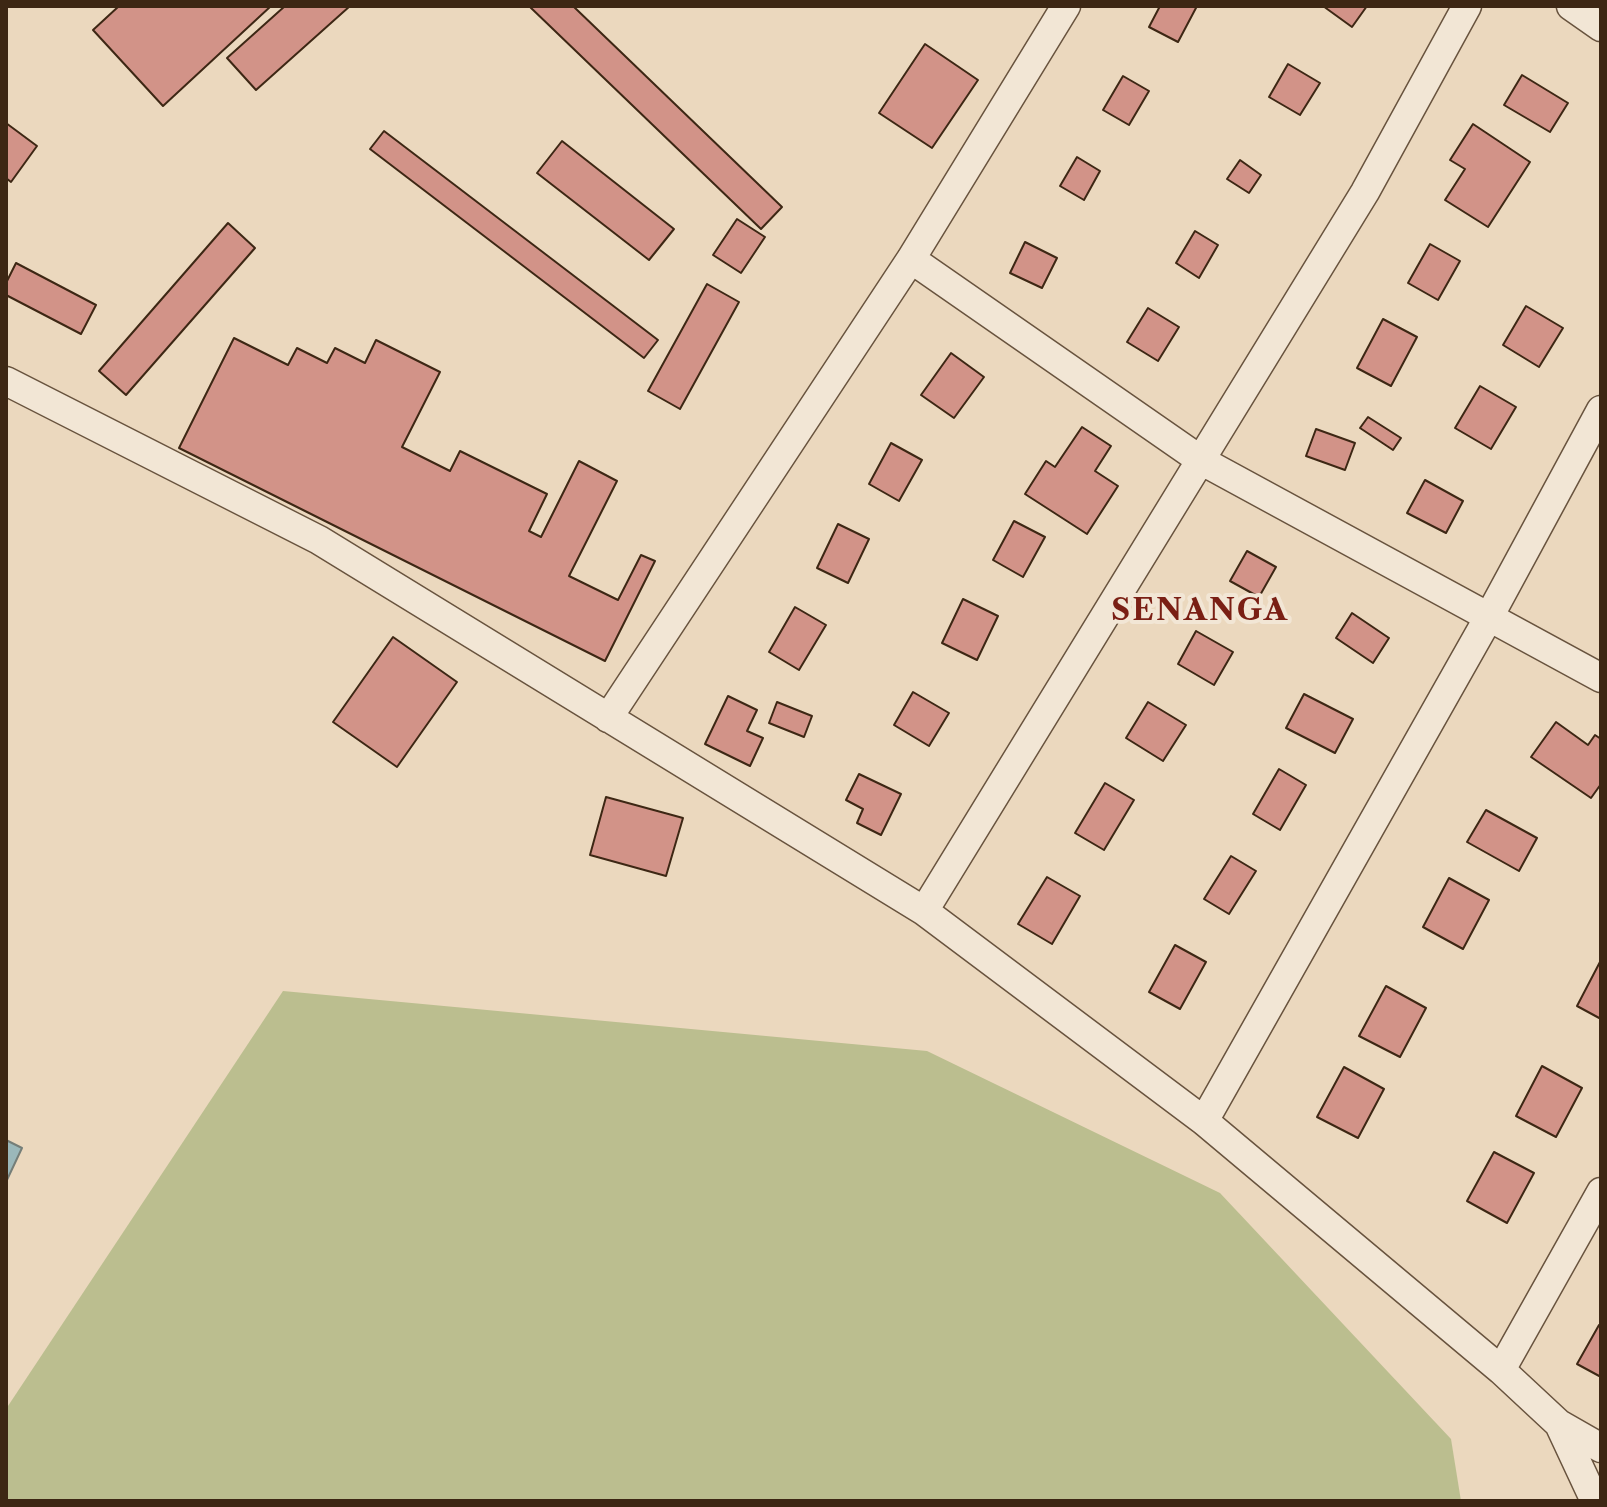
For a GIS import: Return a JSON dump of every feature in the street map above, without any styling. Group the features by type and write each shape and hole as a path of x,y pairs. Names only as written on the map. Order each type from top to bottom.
{"street":[{"path":"608,718 911,259 1066,6"},
{"path":"924,911 1365,192 1467,6"},
{"path":"1571,6 1601,27"},
{"path":"911,259 1202,461 1601,678"},
{"path":"6,381 319,540 924,911 1204,1121 1501,1370 1559,1424 1601,1448"},
{"path":"1204,1121 1490,615 1601,410"},
{"path":"1501,1370 1601,1192"},
{"path":"1559,1424 1595,1501"}],"green space":[{"path":"283,991 927,1051 1220,1193 1451,1439 1461,1501 6,1501 6,1409"}],"water":[{"path":"6,1140 22,1148 6,1182"}],"building":[{"path":"119,6 271,6 163,106 93,30"},
{"path":"285,6 350,6 256,90 227,58"},
{"path":"529,6 573,6 782,207 761,229"},
{"path":"1160,6 1197,6 1178,42 1149,27"},
{"path":"1323,6 1367,6 1352,27"},
{"path":"925,44 978,80 932,148 879,113"},
{"path":"1288,64 1320,83 1300,115 1269,97"},
{"path":"1522,75 1568,103 1550,132 1504,105"},
{"path":"1123,76 1149,91 1129,125 1103,110"},
{"path":"6,123 37,146 11,182 6,178"},
{"path":"1473,124 1530,162 1488,227 1445,200 1465,169 1450,160"},
{"path":"384,131 658,340 644,358 370,149"},
{"path":"562,141 674,229 649,260 537,173"},
{"path":"1077,157 1100,171 1084,200 1060,186"},
{"path":"1240,160 1261,175 1249,193 1227,179"},
{"path":"737,219 765,237 741,273 713,255"},
{"path":"228,223 255,248 126,395 99,371"},
{"path":"1195,231 1218,245 1199,278 1176,263"},
{"path":"1025,242 1057,258 1042,288 1010,273"},
{"path":"1430,244 1460,261 1438,300 1408,283"},
{"path":"16,263 96,305 81,334 6,295 6,283"},
{"path":"707,284 739,302 680,409 648,391"},
{"path":"1526,306 1563,328 1539,367 1503,345"},
{"path":"1148,308 1179,327 1158,361 1127,342"},
{"path":"1383,319 1417,337 1391,386 1357,368"},
{"path":"234,338 288,365 297,348 327,363 335,348 365,363 376,340 440,372 402,447 450,471 460,451 547,494 529,531 541,537 579,461 617,481 569,576 618,600 641,555 655,561 605,661 179,448"},
{"path":"951,353 984,377 954,418 921,395"},
{"path":"1480,386 1516,407 1491,449 1455,428"},
{"path":"1368,417 1401,438 1393,450 1360,428"},
{"path":"1082,427 1111,446 1095,471 1118,486 1087,534 1025,494 1046,461 1055,467"},
{"path":"1316,429 1355,443 1345,470 1306,456"},
{"path":"891,443 922,460 899,501 869,484"},
{"path":"1425,480 1463,501 1446,533 1407,513"},
{"path":"1014,521 1045,537 1023,577 993,560"},
{"path":"838,524 869,539 848,583 817,568"},
{"path":"1247,551 1276,567 1259,597 1230,581"},
{"path":"963,599 998,616 977,660 942,643"},
{"path":"795,607 826,625 799,670 769,652"},
{"path":"1352,613 1389,638 1373,663 1336,638"},
{"path":"1196,631 1233,652 1214,685 1178,664"},
{"path":"393,637 457,682 397,767 333,722"},
{"path":"913,692 949,713 929,746 894,725"},
{"path":"1304,694 1353,719 1335,753 1286,728"},
{"path":"728,696 757,710 747,731 763,738 750,766 705,744"},
{"path":"777,702 812,716 804,737 769,723"},
{"path":"1148,702 1186,725 1163,761 1126,738"},
{"path":"1556,722 1588,745 1595,735 1601,739 1601,784 1591,798 1531,757"},
{"path":"1279,769 1306,785 1280,830 1253,814"},
{"path":"859,774 901,794 881,835 857,823 863,809 846,800"},
{"path":"1105,783 1134,800 1104,850 1075,833"},
{"path":"606,797 683,818 666,876 590,855"},
{"path":"1486,810 1537,838 1519,871 1467,842"},
{"path":"1231,856 1256,871 1229,914 1204,899"},
{"path":"1047,877 1080,896 1052,944 1018,924"},
{"path":"1449,878 1489,900 1463,949 1423,927"},
{"path":"1175,945 1206,962 1180,1009 1149,992"},
{"path":"1601,960 1601,1019 1577,1006"},
{"path":"1386,986 1426,1008 1400,1057 1359,1036"},
{"path":"1542,1066 1582,1088 1556,1137 1516,1116"},
{"path":"1344,1067 1384,1089 1358,1138 1317,1117"},
{"path":"1494,1152 1534,1173 1507,1223 1467,1201"},
{"path":"1601,1326 1601,1377 1577,1364"}],"district":[{"name":"SENANGA","path":"1200,611"}]}
